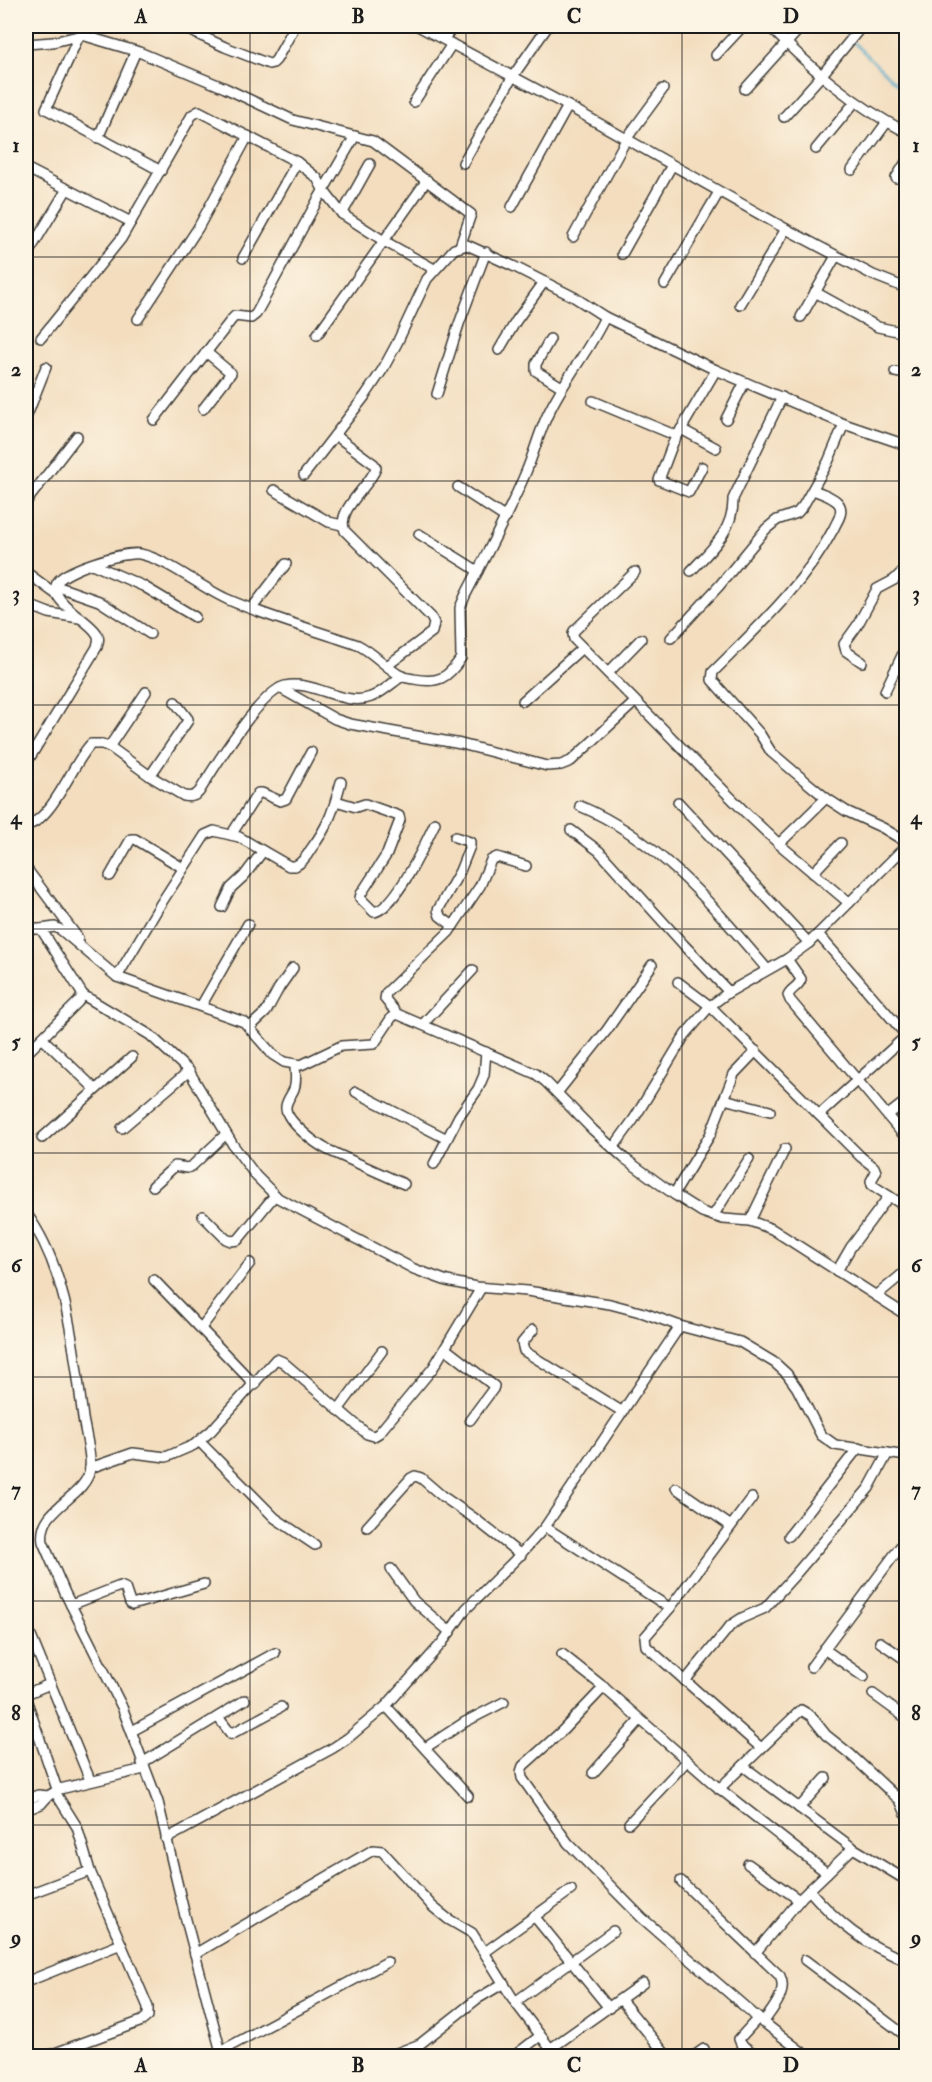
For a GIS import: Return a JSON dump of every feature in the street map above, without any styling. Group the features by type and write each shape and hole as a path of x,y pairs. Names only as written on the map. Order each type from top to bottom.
{"street":[{"path":"180,26 269,64 276,60 295,26"},
{"path":"418,26 627,138 836,256 906,288"},
{"path":"414,102 448,41 453,26"},
{"path":"462,163 513,76 549,26"},
{"path":"716,55 743,26"},
{"path":"769,26 821,76 855,102 906,132"},
{"path":"745,88 802,26"},
{"path":"784,117 859,29"},
{"path":"79,36 46,109 161,171"},
{"path":"26,44 86,36 136,51 225,88 282,116 373,141 471,214 460,246"},
{"path":"98,138 136,51"},
{"path":"573,237 627,138 663,89"},
{"path":"816,149 855,102"},
{"path":"512,207 568,106"},
{"path":"41,338 107,257 131,222 195,112 203,112 297,162 317,178 342,214 434,269"},
{"path":"852,170 888,122"},
{"path":"138,320 198,228 248,136"},
{"path":"154,420 235,316 251,318 256,314 355,136"},
{"path":"243,258 297,162"},
{"path":"896,178 906,162"},
{"path":"342,214 370,164"},
{"path":"622,254 672,165"},
{"path":"26,168 131,222"},
{"path":"317,335 427,180"},
{"path":"26,257 67,189"},
{"path":"665,284 719,192"},
{"path":"740,306 786,229"},
{"path":"304,475 383,369 434,269 454,249 467,245 486,252 544,282 605,317 716,370 844,424 906,446"},
{"path":"437,394 459,324 486,252"},
{"path":"801,316 836,256"},
{"path":"499,350 516,321 544,282"},
{"path":"815,292 878,327 906,333"},
{"path":"56,591 57,582 68,574 110,557 140,554 158,560 210,591 370,650 402,676 429,682 437,681 456,666 461,658 460,608 506,518 532,457 543,423 605,317"},
{"path":"549,339 536,364 536,370 562,387"},
{"path":"203,410 231,374 206,352"},
{"path":"26,418 46,367"},
{"path":"702,466 689,492 659,480 679,432 716,370"},
{"path":"895,372 906,374"},
{"path":"726,419 745,382"},
{"path":"691,571 723,536 734,508 734,499 782,397"},
{"path":"593,401 716,448"},
{"path":"671,638 719,586 766,529 777,520 797,513 816,484 844,424"},
{"path":"335,435 374,464 376,468 343,515 342,525"},
{"path":"26,502 77,436"},
{"path":"613,1148 634,1119 685,1035 710,1006 809,943 906,844 883,828 846,811 826,798 771,752 760,734 714,684 711,676 805,574 840,517 838,502 816,484"},
{"path":"458,487 506,518"},
{"path":"274,490 329,522 342,525 434,623 432,632 388,665"},
{"path":"418,534 478,571"},
{"path":"92,564 143,586 195,617"},
{"path":"252,608 286,564"},
{"path":"862,662 844,649 844,644 857,626 877,589 894,580 906,568"},
{"path":"26,572 56,591 79,618 98,635 97,647 26,764"},
{"path":"635,572 574,631 574,639 713,781 779,844 849,903"},
{"path":"56,591 99,601 150,634"},
{"path":"26,604 49,614 79,618"},
{"path":"608,673 641,639"},
{"path":"885,692 906,647"},
{"path":"523,700 582,648"},
{"path":"26,825 32,824 45,813 88,748 96,744 109,747 150,776 184,796 196,796 219,759 263,701 280,688 298,685 354,699 364,699 373,697 402,676"},
{"path":"280,688 350,724 461,744 547,766 561,765 571,760 635,702"},
{"path":"109,747 146,692"},
{"path":"150,776 187,723 186,714 175,702"},
{"path":"231,835 258,793 280,801 286,799 311,752"},
{"path":"117,977 183,868 209,832 214,831 239,837 290,866 299,864 325,830 341,782"},
{"path":"779,844 826,798"},
{"path":"336,801 356,807 365,804 399,816 400,820 387,854 361,894 360,898 374,912 381,910 404,882 414,867 435,823"},
{"path":"678,802 809,943"},
{"path":"580,806 601,815 631,833 684,875 767,969"},
{"path":"571,830 599,851 729,992"},
{"path":"453,926 440,916 438,910 460,871 470,846 470,842 455,837"},
{"path":"110,876 131,839 135,838 183,868"},
{"path":"813,873 841,843"},
{"path":"222,907 231,888 244,876 263,851"},
{"path":"526,866 498,857 494,858 480,886 453,926 386,993 385,999 397,1014 536,1074 613,1148 674,1194 702,1212 713,1216 750,1221 772,1229 906,1315"},
{"path":"26,868 62,920 96,961"},
{"path":"201,1006 248,924"},
{"path":"26,929 56,927 117,977 244,1022 273,1055 284,1062 295,1065 308,1063 341,1046 374,1044 392,1017 397,1014"},
{"path":"41,929 83,995 150,1035 189,1071 226,1134 256,1176 278,1198 414,1269 447,1281 481,1288 527,1291 610,1304 740,1342 775,1363 787,1374 797,1388 821,1435 835,1445 906,1456"},
{"path":"818,934 906,1036 819,1115"},
{"path":"787,959 801,979 800,983 789,992 790,1000 906,1138"},
{"path":"557,1093 607,1030 652,965"},
{"path":"250,1027 266,1012 293,968"},
{"path":"423,1024 473,970"},
{"path":"678,982 710,1006 861,1157 874,1167 876,1172 871,1183 906,1207"},
{"path":"26,1054 83,995"},
{"path":"42,1038 95,1089"},
{"path":"674,1194 710,1134 734,1074 756,1051"},
{"path":"434,1164 481,1082 486,1052"},
{"path":"42,1138 132,1058"},
{"path":"295,1065 294,1088 286,1107 287,1113 295,1123 316,1144 404,1184"},
{"path":"122,1128 189,1071"},
{"path":"356,1092 447,1140"},
{"path":"724,1099 770,1111"},
{"path":"888,1114 906,1101"},
{"path":"153,1186 175,1166 187,1168 192,1166 226,1134"},
{"path":"750,1221 785,1149"},
{"path":"713,1216 749,1159"},
{"path":"203,1216 226,1239 238,1240 275,1195"},
{"path":"837,1271 851,1247 889,1196"},
{"path":"26,1213 42,1237 55,1270 70,1328 90,1468 80,1487 49,1516 42,1535 43,1542 132,1731 158,1802 221,2054 387,1962"},
{"path":"201,1328 250,1263"},
{"path":"876,1296 906,1271"},
{"path":"154,1280 255,1384"},
{"path":"90,1468 133,1454 166,1457 175,1455 211,1431 274,1361 280,1359 367,1434 374,1436 379,1433 433,1368 481,1288"},
{"path":"166,1839 333,1748 386,1706 442,1643 466,1609 545,1527 681,1326"},
{"path":"533,1330 522,1343 524,1351 623,1412"},
{"path":"446,1349 494,1386 470,1419"},
{"path":"338,1410 382,1351"},
{"path":"199,1441 275,1518 315,1545"},
{"path":"789,1536 858,1448"},
{"path":"685,1681 731,1625 765,1608 794,1576 869,1488 888,1453"},
{"path":"367,1527 411,1478 416,1476 520,1555"},
{"path":"676,1488 731,1526"},
{"path":"752,1498 644,1641 646,1646 760,1747"},
{"path":"545,1527 670,1608"},
{"path":"811,1667 906,1539"},
{"path":"391,1569 414,1601 450,1632"},
{"path":"71,1605 122,1586 132,1605 204,1584"},
{"path":"26,1624 35,1691 90,1780"},
{"path":"880,1642 906,1660"},
{"path":"824,1650 864,1677"},
{"path":"132,1731 275,1653"},
{"path":"562,1654 604,1687 719,1789 827,1873"},
{"path":"604,1687 524,1766 521,1772 522,1778 568,1843 593,1869 674,1947 761,2021 807,2056"},
{"path":"26,1810 41,1804 54,1792 56,1786 28,1714 35,1691"},
{"path":"873,1694 906,1718"},
{"path":"26,1800 143,1766 245,1700"},
{"path":"425,1748 465,1722 504,1702"},
{"path":"386,1706 468,1796"},
{"path":"218,1717 231,1734 281,1707"},
{"path":"719,1789 797,1712 805,1711 826,1735 900,1800 906,1814"},
{"path":"593,1773 640,1720"},
{"path":"629,1823 687,1761"},
{"path":"743,1766 853,1848 906,1880"},
{"path":"800,1808 826,1778"},
{"path":"47,2056 142,2021 148,2016 148,2007 90,1871 77,1827 54,1792"},
{"path":"755,1953 808,1890 853,1848"},
{"path":"195,1954 378,1849 433,1907 472,1933 515,2002 553,2053 643,1983"},
{"path":"748,1864 799,1900"},
{"path":"26,1895 90,1871"},
{"path":"681,1881 780,1976 784,1990 761,2021 739,2039 741,2044 757,2056"},
{"path":"485,1952 571,1890"},
{"path":"808,1890 829,1913 868,1944 887,1954 906,1960"},
{"path":"534,1916 609,2008"},
{"path":"515,2002 613,1931"},
{"path":"26,1982 121,1944"},
{"path":"805,1959 906,2036"},
{"path":"389,2056 420,2044 477,2000 504,1983"},
{"path":"621,2000 667,2056"},
{"path":"514,2056 540,2036"},
{"path":"694,2056 704,2049"}],"waterway":[{"path":"839,26 849,37"},
{"path":"852,41 906,93"}]}
